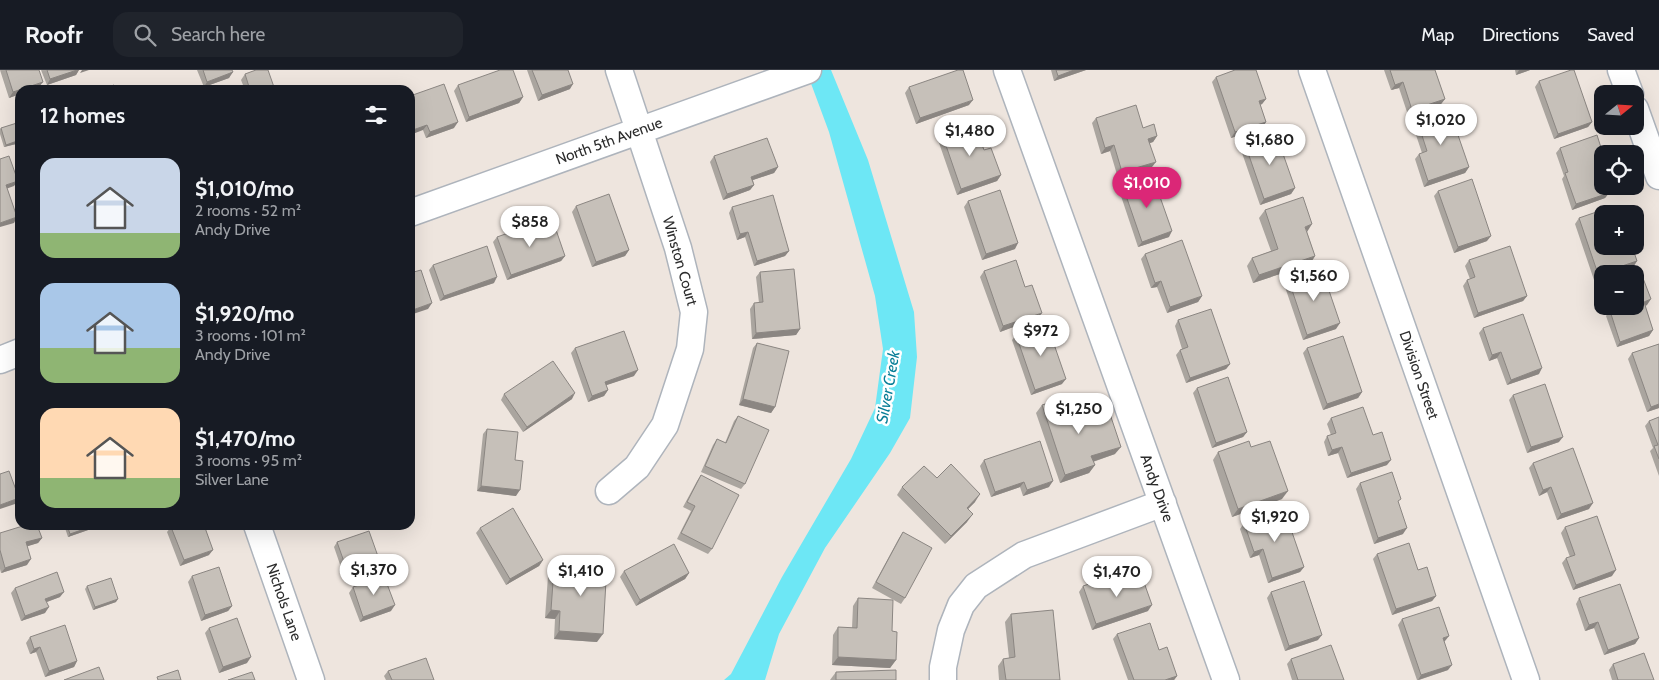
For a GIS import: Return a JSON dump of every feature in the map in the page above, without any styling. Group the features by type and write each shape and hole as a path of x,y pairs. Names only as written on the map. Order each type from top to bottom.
{"street":[{"name":"Winston Court","path":"609,491 637,467 665,425 690,349 694,312 678,248 619,70"},
{"name":"Andy Drive","path":"1007,70 1226,680"},
{"name":"Division Street","path":"1312,70 1526,680"},
{"path":"1621,70 1627,85"},
{"name":"North 5th Avenue","path":"415,210 804,71"},
{"path":"1644,134 1659,176"},
{"path":"0,360 15,354"},
{"path":"943,680 943,667 951,630 961,605 976,586 1024,555 1163,503"},
{"name":"Nichols Lane","path":"259,530 311,680"}],"water":[{"name":"Silver Creek","path":"806,70 831,70 868,160 914,312 917,357 910,418 890,453 825,548 779,634 765,680 724,680 731,674 782,577 851,459 875,408 883,349 875,296 829,132"}],"building":[{"path":"6,70 39,70 43,82 34,85 15,85 15,91 13,92"},
{"path":"47,70 77,70 50,79"},
{"path":"203,70 232,70 233,72 207,82"},
{"path":"256,70 268,70 273,85 248,85 245,74"},
{"path":"500,70 513,70 523,97 469,117 458,85"},
{"path":"532,70 568,70 573,84 542,95"},
{"path":"958,70 963,70 973,100 920,118 909,87"},
{"path":"1056,70 1074,70 1058,76"},
{"path":"1235,70 1256,70 1266,99 1259,101 1266,122 1235,132 1216,77"},
{"path":"1390,70 1435,70 1445,99 1412,110 1403,82 1395,85"},
{"path":"1574,70 1592,122 1558,134 1539,81"},
{"path":"444,84 458,122 430,132 427,125 415,129 415,94"},
{"path":"1136,105 1143,128 1154,124 1157,136 1148,139 1156,162 1122,172 1114,145 1105,148 1096,118"},
{"path":"1449,109 1469,167 1428,181 1419,154 1427,151 1417,120"},
{"path":"974,123 984,150 991,148 1001,175 961,189 942,134"},
{"path":"15,124 15,142 6,145 1,128"},
{"path":"1276,134 1295,188 1264,199 1245,144"},
{"path":"1597,135 1600,145 1594,145 1594,195 1603,195 1576,204 1565,173 1568,172 1560,148"},
{"path":"767,138 778,167 751,177 754,185 727,194 714,156"},
{"path":"9,156 15,173 15,182 6,185 15,211 15,218 0,223 0,159"},
{"path":"1153,177 1172,231 1142,242 1123,187"},
{"path":"1472,179 1491,236 1458,247 1438,191"},
{"path":"1000,190 1018,243 986,254 968,201"},
{"path":"609,194 629,250 596,262 576,206"},
{"path":"773,195 789,251 757,261 748,232 740,234 732,207"},
{"path":"1303,197 1312,224 1305,227 1315,256 1259,275 1252,258 1278,249 1265,210"},
{"path":"1594,213 1594,255 1635,255 1637,261 1625,265 1595,265 1579,218"},
{"path":"554,224 565,256 511,275 497,237 525,227 527,233"},
{"path":"1182,240 1202,296 1170,307 1161,281 1155,283 1145,254"},
{"path":"487,246 497,277 444,296 433,265"},
{"path":"1510,246 1527,296 1478,313 1467,280 1475,277 1469,260"},
{"path":"1016,260 1025,287 1032,285 1042,313 1003,326 984,271"},
{"path":"794,269 800,329 756,333 754,303 763,302 760,272"},
{"path":"421,270 432,303 415,309 415,272"},
{"path":"1322,270 1340,323 1307,335 1289,281"},
{"path":"1644,281 1651,299 1644,302"},
{"path":"1644,302 1653,330 1620,342 1611,315 1644,315"},
{"path":"1211,309 1230,364 1190,378 1180,350 1188,347 1178,320"},
{"path":"1523,314 1542,368 1511,380 1501,352 1492,355 1483,328"},
{"path":"1047,324 1066,379 1035,390 1016,335"},
{"path":"624,331 638,370 605,382 608,390 592,396 575,348"},
{"path":"1343,336 1362,392 1327,404 1307,348"},
{"path":"757,343 789,351 775,407 743,399"},
{"path":"1659,344 1659,404 1651,407 1632,353"},
{"path":"553,361 575,393 527,427 504,394"},
{"path":"1228,377 1247,432 1216,443 1197,388"},
{"path":"1545,384 1563,437 1531,447 1513,395"},
{"path":"1070,396 1080,424 1110,414 1121,447 1091,456 1095,465 1065,475 1042,405"},
{"path":"1363,407 1373,435 1382,432 1391,460 1351,473 1342,447 1332,450 1327,436 1336,433 1331,418"},
{"path":"738,416 769,430 745,484 705,466 717,439 726,443"},
{"path":"1659,417 1659,459 1654,446 1658,445 1649,421"},
{"path":"487,429 518,432 515,460 523,461 520,490 481,486"},
{"path":"1040,441 1053,481 1027,490 1024,482 995,492 984,460"},
{"path":"1249,441 1251,447 1270,441 1288,491 1238,509 1218,452"},
{"path":"1573,448 1593,503 1561,514 1551,487 1543,490 1533,463"},
{"path":"951,464 980,494 967,508 973,514 951,536 902,487 924,466 937,478"},
{"path":"9,471 15,487 15,499 0,505 0,474"},
{"path":"1392,472 1401,499 1398,501 1407,528 1378,538 1360,483"},
{"path":"701,475 739,495 712,549 681,533 695,506 687,502"},
{"path":"513,508 543,560 510,579 480,528"},
{"path":"1284,509 1304,567 1272,578 1263,549 1254,552 1244,523"},
{"path":"1597,516 1616,570 1576,585 1566,558 1575,555 1565,527"},
{"path":"15,528 15,530 39,530 42,538 26,542 31,559 5,568 0,550 0,533"},
{"path":"69,530 82,530 70,534"},
{"path":"172,530 206,530 213,550 184,560"},
{"path":"369,531 380,562 348,573 337,542"},
{"path":"903,532 932,548 905,598 876,582"},
{"path":"1409,543 1418,570 1427,567 1436,596 1396,609 1377,554"},
{"path":"674,544 689,573 640,600 624,571"},
{"path":"574,560 607,563 603,634 559,631 560,611 551,610 554,568 574,570"},
{"path":"219,567 232,606 205,615 192,576"},
{"path":"57,572 64,592 45,599 49,607 25,616 15,588"},
{"path":"1141,574 1152,605 1096,624 1083,586 1110,577 1112,584"},
{"path":"384,576 395,605 363,617 353,587"},
{"path":"111,578 118,599 95,607 87,586"},
{"path":"1304,581 1322,635 1289,646 1271,592"},
{"path":"1620,584 1639,638 1608,650 1598,622 1589,625 1579,598"},
{"path":"858,598 893,600 892,631 897,632 896,660 838,657 838,627 857,628"},
{"path":"1439,607 1449,636 1443,638 1452,665 1421,675 1402,619"},
{"path":"1053,610 1060,680 1006,680 1003,659 1015,657 1011,614"},
{"path":"237,618 251,657 223,667 209,628"},
{"path":"1150,623 1159,650 1167,647 1177,676 1165,680 1134,680 1117,634"},
{"path":"65,625 77,661 49,671 40,647 34,649 30,637"},
{"path":"1331,645 1344,680 1298,680 1291,659"},
{"path":"1644,653 1654,680 1618,680 1613,664"},
{"path":"426,658 434,680 392,680 388,671"},
{"path":"99,667 104,680 64,680"},
{"path":"178,670 181,680 158,680 157,677"},
{"path":"896,670 896,680 836,680 836,672"},
{"path":"252,672 255,680 228,680"}]}
